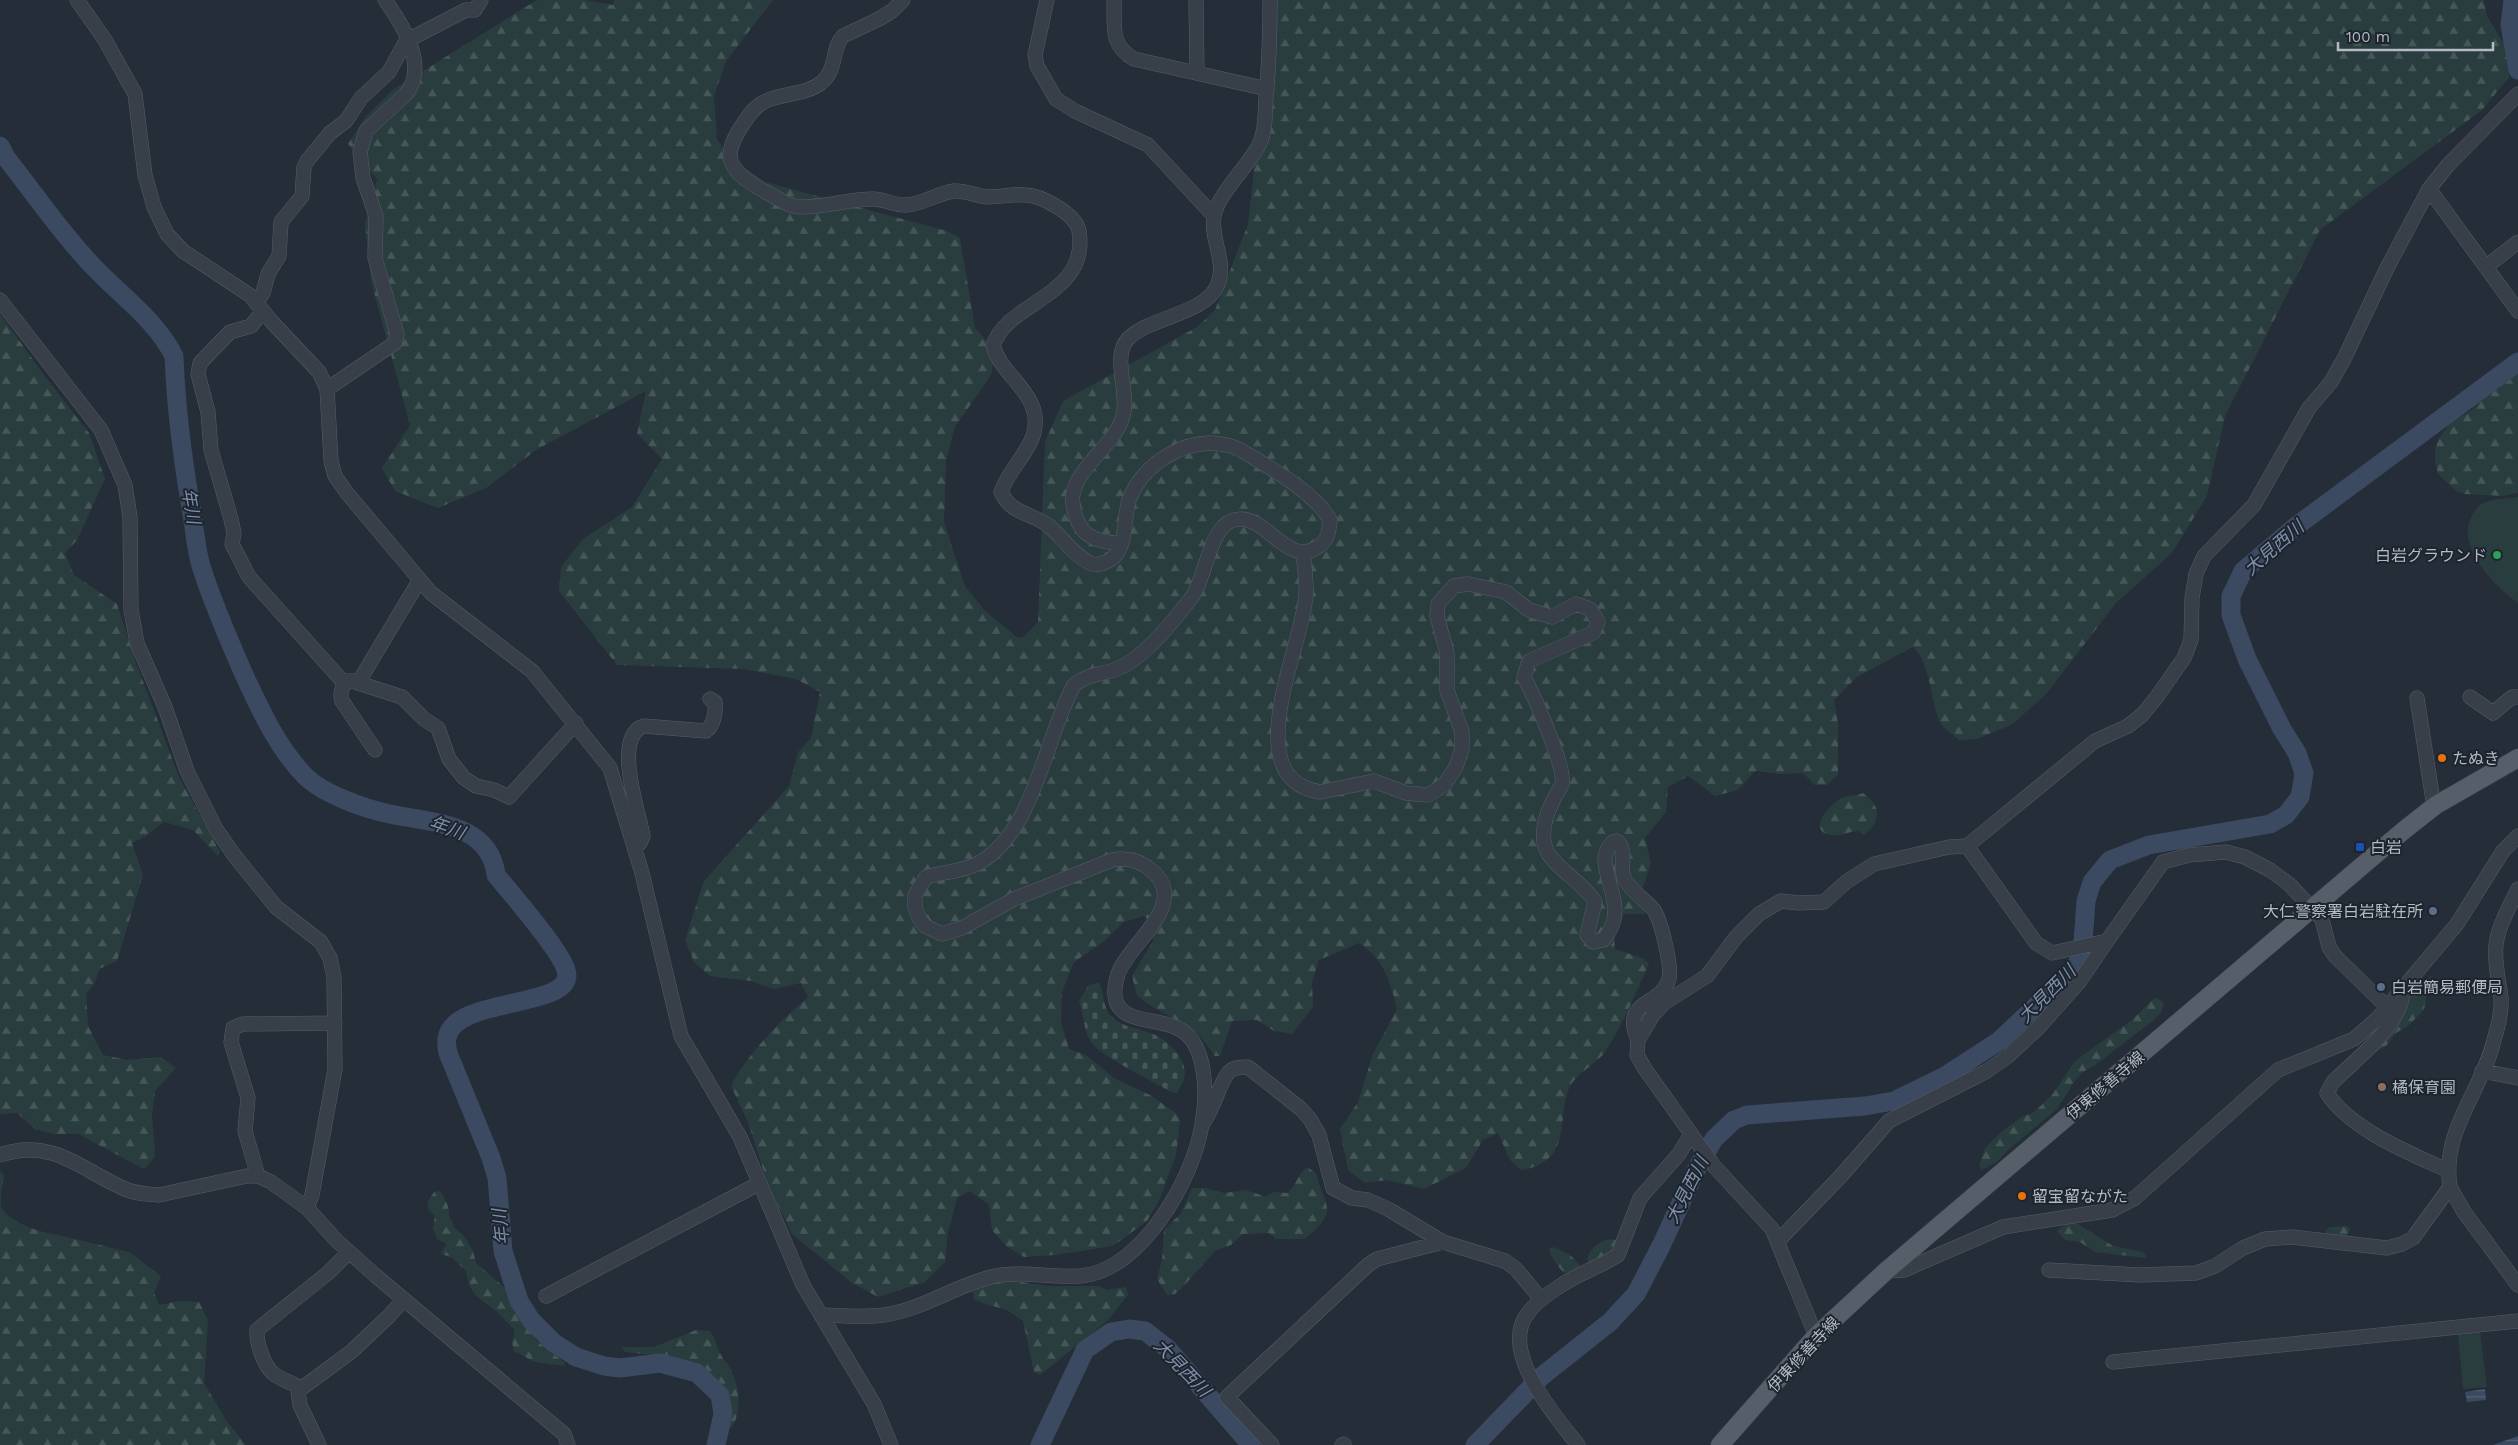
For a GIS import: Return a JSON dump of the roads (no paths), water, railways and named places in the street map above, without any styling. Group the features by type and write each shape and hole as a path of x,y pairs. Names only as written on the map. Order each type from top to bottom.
{"main road":[{"name":"伊東修善寺線","path":"1720,1445 1816,1336 1886,1271 2434,807 2518,758"}],"street":[{"path":"77,0 105,40 134,94 145,175 154,207 167,234 183,251 238,286 315,366 327,389 331,461 335,476 347,493 419,581 440,601 532,671 576,723 610,768 634,847 682,1036 740,1137 794,1260 803,1285 874,1404 891,1445"},
{"path":"327,389 395,343 398,334 375,258 376,216 363,178 360,152 366,131 411,87 414,59 408,39 385,0"},
{"path":"481,0 475,10 466,10 408,39 389,72 361,98 346,121 330,133 307,161 304,167 302,196 281,222 279,256 268,274 260,307 251,326 230,332 200,363 198,374 208,412 211,450 232,519 234,533 232,544 249,577 352,683 402,697 424,719 438,728 449,759 464,778 476,786 510,797 576,723"},
{"path":"821,1315 885,1315 992,1276 1081,1276 1119,1262 1151,1234 1168,1207 1195,1154 1203,1123 1203,1066 1196,1046 1183,1031 1168,1024 1135,1018 1124,1012 1116,1000 1119,973 1164,904 1163,886 1152,871 1130,858 1112,860 1014,899 962,928 942,934 932,931 918,918 915,895 926,878 958,872 980,862 1011,833 1028,804 1074,685 1088,675 1118,668 1141,654 1169,624 1198,588 1215,540 1226,524 1231,521 1246,520 1260,526 1290,548 1303,552 1315,549 1326,539 1330,520 1325,510 1272,469 1239,450 1215,444 1175,450 1152,466 1129,500 1120,544 1115,556 1102,564 1091,563 1077,554 1038,519 1013,509 1007,503 1001,492 1004,483 1032,438 1036,423 1036,412 1030,398 999,361 993,346 1000,330 1058,287 1068,274 1078,252 1079,231 1076,223 1040,199 1025,194 985,197 954,191 909,205 894,204 875,199 794,206 741,177 730,160 730,151 734,140 750,112 758,104 778,96 807,90 822,81 831,70 838,40 842,36 886,15 902,0"},
{"path":"1046,0 1034,54 1037,66 1056,99 1075,111 1148,145 1214,216"},
{"path":"1114,0 1116,44 1123,53 1134,59 1267,89"},
{"path":"1196,0 1198,73"},
{"path":"1120,544 1095,540 1082,531 1073,505 1072,495 1080,479 1116,433 1123,418 1126,406 1120,364 1126,341 1138,330 1206,299 1218,286 1221,265 1216,244 1214,216 1224,196 1250,161 1261,140 1271,55 1270,0"},
{"path":"1638,1040 1653,1015 1664,1003 1707,976 1748,924 1771,906 1781,902 1824,902 1846,882 1874,864 1949,847 1968,846 2095,741 2135,720 2156,698 2184,658 2191,640 2192,598 2196,574 2204,556 2254,505 2309,408 2331,382 2344,359 2387,268 2429,189 2448,164 2518,94"},
{"path":"2429,189 2518,311"},
{"path":"2486,266 2518,242"},
{"path":"0,300 102,430 125,485 130,517 130,610 137,643 165,707 187,771 216,829 234,855 276,907 321,942 330,958 334,978 335,1069 332,1098 312,1195 307,1208"},
{"path":"1303,552 1306,594 1277,737 1280,761 1287,773 1303,787 1313,791 1320,792 1374,781 1406,793 1428,795 1444,785 1456,767 1462,749 1462,732 1447,690 1448,653 1437,616 1438,604 1454,586 1468,584 1506,592 1529,610 1552,617 1576,604 1590,609 1598,622 1593,633 1529,661 1524,677 1533,693 1560,768 1562,784 1548,809 1545,822 1546,850 1551,857 1587,890 1595,902 1587,935 1593,942 1603,940 1615,917 1616,903 1605,867 1606,852 1613,842 1617,841 1622,849 1624,878 1654,910 1660,925 1669,962 1669,978 1665,986 1641,1004 1632,1022 1638,1040 1637,1055 1714,1166 1772,1229 1816,1336"},
{"path":"375,750 342,701 341,691 352,683 419,581"},
{"path":"2470,697 2493,713 2512,698 2518,697"},
{"path":"2417,698 2434,807"},
{"path":"634,847 640,843 643,836 627,769 633,733 638,728 644,726 706,732 712,725 715,709 715,702 710,699"},
{"path":"1886,1271 1904,1270 2003,1227 2112,1210 2135,1198 2278,1070 2354,1039 2387,1007 2457,924 2503,851 2518,836"},
{"path":"1968,846 2036,943 2052,953 2104,942"},
{"path":"1778,1241 1840,1177 1889,1121 1987,1070 2008,1056 2039,1026 2079,982 2104,942 2163,862 2204,853 2226,852 2245,857 2270,870 2313,908 2322,919 2329,947 2335,956 2387,1007"},
{"path":"2518,889 2514,906 2496,945 2500,1014 2494,1043 2453,1136 2447,1170 2450,1186 2464,1212 2518,1285"},
{"path":"2403,986 2404,1000 2394,1020 2333,1082 2327,1093 2336,1107 2368,1130 2410,1154 2447,1170"},
{"path":"258,1176 245,1131 248,1098 231,1042 233,1028 243,1024 334,1023"},
{"path":"1203,1123 1211,1112 1230,1071 1236,1067 1248,1067 1300,1109 1310,1120 1320,1135 1332,1188 1347,1196 1368,1200 1388,1209 1443,1242 1505,1261 1516,1269 1541,1299"},
{"path":"2482,1070 2518,1078"},
{"path":"1578,1445 1543,1397 1527,1370 1521,1349 1521,1325 1526,1315 1541,1299 1567,1281 1618,1255 1640,1198 1694,1137"},
{"path":"0,1155 30,1150 55,1153 66,1156 125,1189 144,1194 159,1195 247,1176 258,1176 307,1208 349,1252 564,1434 568,1445"},
{"path":"546,1296 760,1184"},
{"path":"2049,1270 2172,1275 2196,1273 2215,1266 2243,1248 2266,1239 2292,1237 2388,1248 2413,1238 2450,1186"},
{"path":"1272,1445 1227,1397 1368,1265 1377,1259 1443,1242"},
{"path":"300,1388 274,1374 269,1368 258,1342 257,1330 262,1324 328,1273 349,1252"},
{"path":"318,1445 300,1405 298,1396 300,1388 352,1351 390,1316 404,1299"},
{"path":"2113,1362 2518,1321"}],"water":[{"path":"2485,1389 2486,1400 2467,1402 2465,1392"},
{"path":"2518,1436 2518,1445 2493,1445"}],"waterway":[{"name":"大見西川","path":"2513,0 2510,25 2518,70"},
{"name":"年川","path":"0,146 7,159 67,237 100,274 135,306 156,329 174,356 176,396 183,455 201,566 216,609 246,679 265,717 287,754 305,776 333,795 380,812 440,823 456,828 483,844 491,858 496,875 534,922 562,961 566,970 565,983 553,991 535,998 470,1015 455,1024 447,1038 448,1053 491,1158 497,1178 503,1251 519,1301 531,1320 554,1343 576,1357 604,1366 620,1368 660,1363 697,1373 720,1395 723,1414 716,1445"},
{"name":"大見西川","path":"1475,1445 1542,1376 1610,1322 1636,1294 1661,1246 1697,1168 1714,1139 1734,1120 1747,1115 1865,1106 1894,1101 1945,1076 1999,1041 2070,974 2082,956 2086,901 2092,882 2110,860 2149,845 2270,824 2286,815 2300,797 2304,773 2297,753 2282,729 2247,659 2231,615 2231,596 2243,571 2295,527 2518,362"},
{"name":"大見西川","path":"1040,1445 1085,1350 1111,1332 1129,1329 1145,1331 1167,1348 1251,1445"}],"place":[{"name":"白岩グラウンド","path":"2497,555"},
{"name":"たぬき","path":"2442,758"},
{"name":"白岩","path":"2360,847"},
{"name":"大仁警察署白岩駐在所","path":"2433,911"},
{"name":"白岩簡易郵便局","path":"2381,987"},
{"name":"橘保育園","path":"2382,1087"},
{"name":"留宝留ながた","path":"2022,1196"}]}
